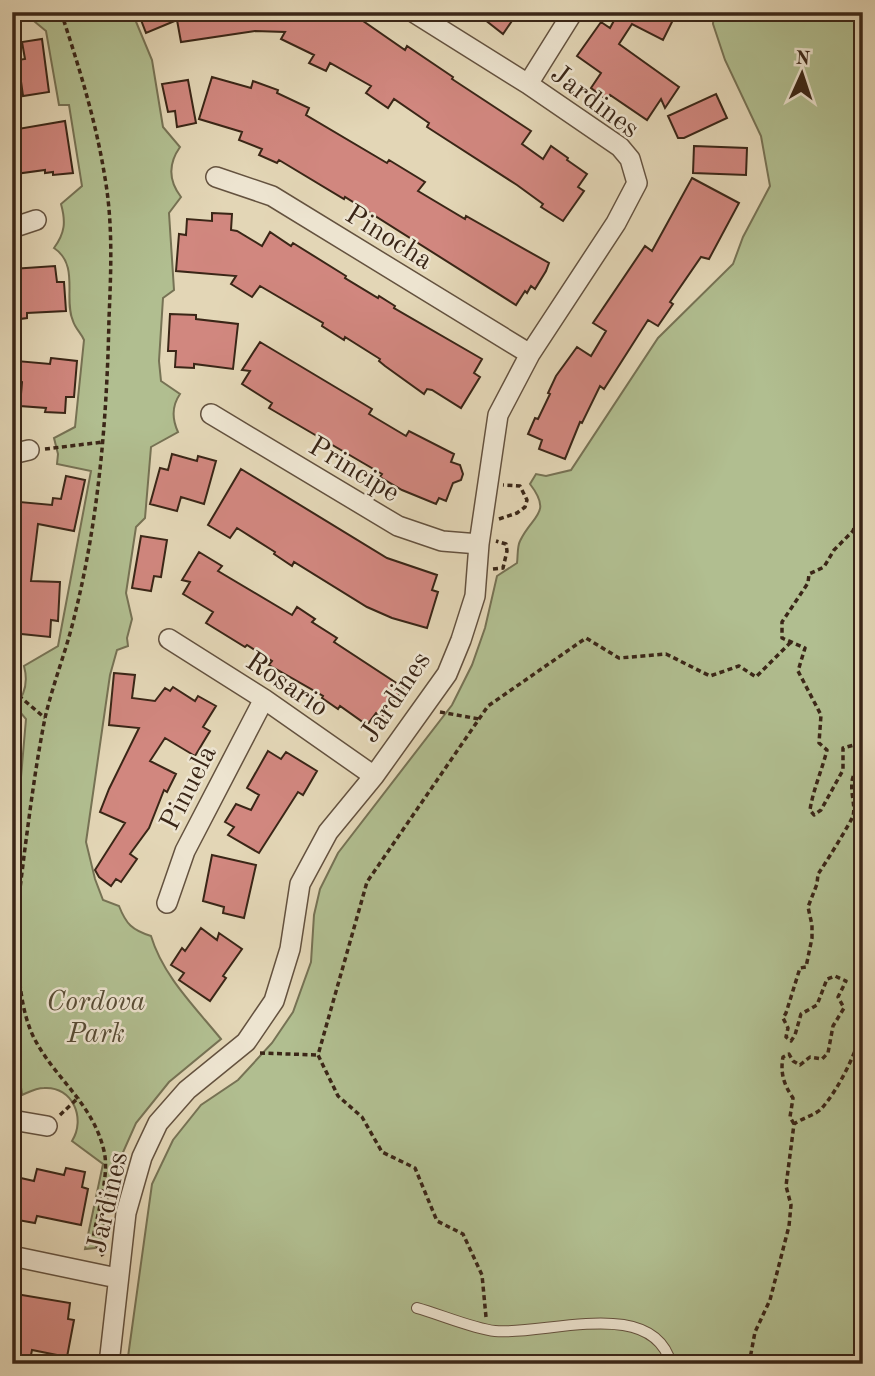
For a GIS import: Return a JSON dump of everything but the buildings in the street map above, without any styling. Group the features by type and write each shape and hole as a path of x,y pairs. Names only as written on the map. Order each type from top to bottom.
{"street":[{"name":"Jardines","path":"109,1364 126,1213 142,1157 158,1123 187,1090 246,1042 274,1001 290,949 300,884 328,832 374,775 447,674 475,596 479,544 498,415 530,354 616,222 638,183 630,159 620,147 528,84 413,12"},
{"path":"528,84 573,12"},
{"name":"Pinocha","path":"216,177 272,196 530,354"},
{"path":"12,228 36,220"},
{"name":"Principe","path":"211,414 398,526 442,541 479,544"},
{"name":"Rosario","path":"169,639 264,699 374,775"},
{"name":"Pinuela","path":"167,903 185,851 264,699"},
{"path":"12,1120 47,1126"},
{"path":"12,1256 117,1278"}],"lane":[{"path":"417,1308 487,1329 508,1330 605,1322 643,1330 667,1350 671,1364"}],"path":[{"path":"61,12 92,108 106,181 111,263 108,394 98,489 75,615 45,718 20,889 17,936 22,991 33,1035 47,1058 79,1097 104,1151 106,1166 93,1238 117,1278"},
{"path":"21,452 103,442"},
{"path":"483,518 503,519 525,507 527,500 520,486 488,484"},
{"path":"749,1364 755,1332 770,1300 792,1205 786,1186 794,1124 790,1116 793,1098 785,1086 781,1068 783,1057 789,1054 793,1061 800,1065 810,1057 822,1059 828,1053 833,1026 844,1008 838,997 846,981 835,976 827,979 817,1005 801,1014 791,1041 786,1037 788,1028 783,1018 800,968 806,967 812,938 808,907 818,874 826,865 828,857 853,816 853,778 861,764 861,751 854,745 843,748 843,770 821,810 814,815 810,810 812,797 827,750 819,743 821,715 798,671 804,648 782,638 782,622 808,583 809,574 824,567 834,550 853,531 863,505"},
{"path":"487,1329 482,1275 463,1234 437,1221 415,1168 382,1152 362,1117 338,1096 318,1055 367,882 488,706 586,638 620,658 666,654 710,676 739,666 755,677 791,642"},
{"path":"12,690 45,718"},
{"path":"422,709 480,719"},
{"path":"12,889 20,889"},
{"path":"794,1124 804,1116 820,1110 838,1085 863,1030"},
{"path":"234,1051 318,1055"},
{"path":"47,1126 79,1097"}],"green space":[{"name":"Cordova Park","path":"31,12 132,12 152,60 163,127 180,147 173,160 171,172 181,197 169,213 174,290 163,298 159,361 161,381 180,394 173,413 178,432 151,447 145,518 136,527 126,593 132,619 127,638 128,646 117,650 110,675 86,842 103,900 119,906 130,926 151,936 156,951 172,978 221,1039 169,1082 136,1123 116,1168 106,1205 102,1239 95,1248 85,1249 103,1164 72,1141 78,1123 77,1114 63,1092 41,1088 22,1095 12,1020 12,827 21,777 26,719 15,706 25,687 24,666 58,646 91,471 57,464 58,454 54,438 75,427 84,340 70,312 67,263 54,248 64,227 61,204 82,186 69,105 59,105 46,31 29,17"},
{"path":"714,12 863,12 863,1364 127,1364 152,1184 173,1140 201,1105 238,1080 272,1043 293,1012 311,962 314,915 320,889 338,853 452,705 472,665 485,628 497,576 517,563 520,541 538,514 540,502 530,484 536,474 546,476 571,470 658,338 733,264 743,237 770,186 761,136 725,60 713,24"}]}
